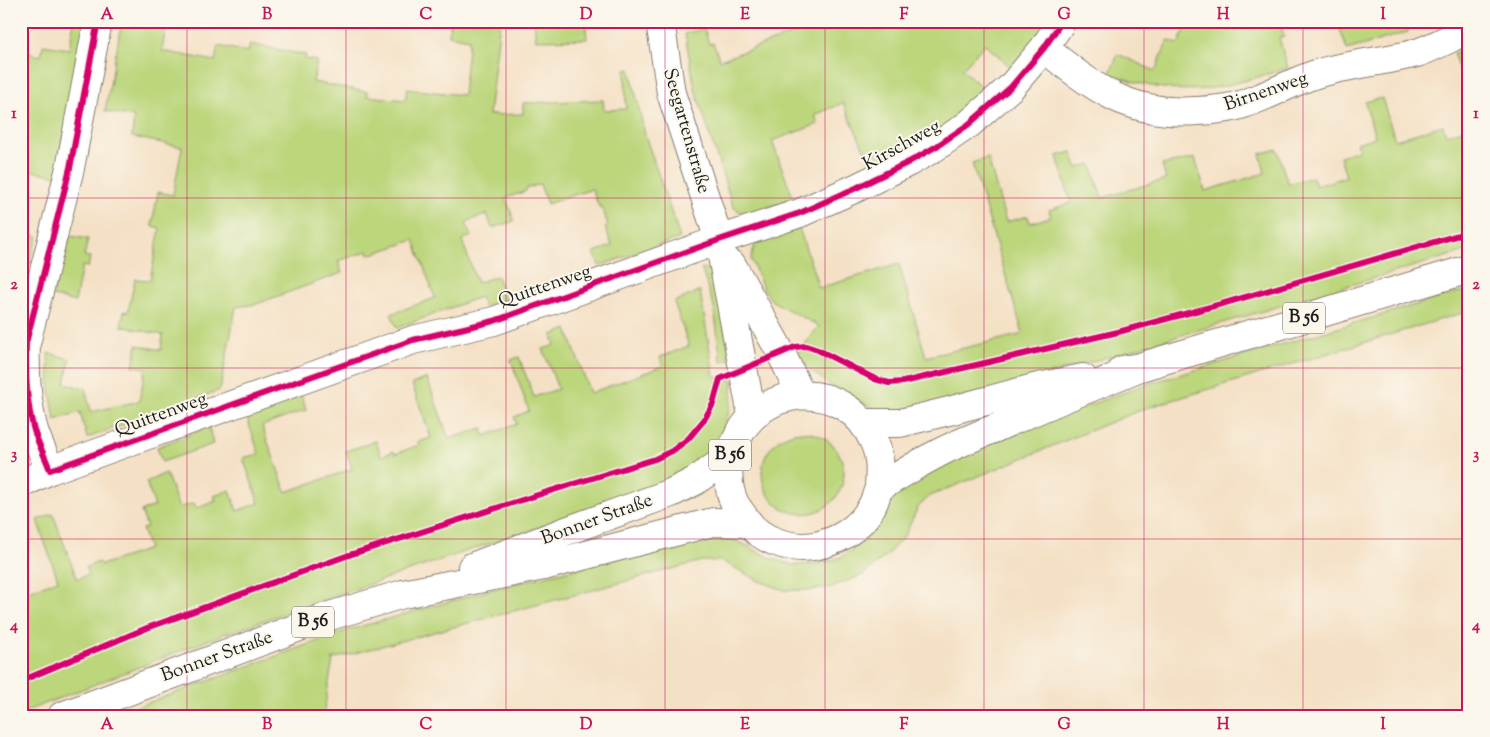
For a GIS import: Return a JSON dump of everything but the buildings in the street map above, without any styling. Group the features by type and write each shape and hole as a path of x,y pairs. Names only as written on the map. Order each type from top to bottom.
{"street":[{"path":"50,470 34,428 27,399 25,370 30,290 70,168 98,21"},
{"name":"Seegartenstraße","path":"660,21 671,93 718,240 752,416"},
{"name":"Kirschweg","path":"718,240 800,214 856,188 937,146 969,124 1011,87 1044,48 1062,21"},
{"name":"Birnenweg","path":"1044,48 1097,88 1121,101 1155,110 1186,112 1212,110 1244,104 1315,75 1415,54 1469,29"},
{"name":"Seegartenstraße","path":"718,240 781,353 801,395"},
{"name":"Quittenweg","path":"21,484 50,470 413,340 494,321 718,240"},
{"name":"B 56","path":"863,423 900,422 1034,388 1140,367 1469,269"},
{"name":"B 56","path":"879,487 935,454 1140,367"},
{"name":"B 56","path":"801,395 824,398 846,408 863,423 875,442 880,465 879,487 872,506 861,522 846,535 828,544 811,547 794,547 777,543 762,535 749,523 735,504 728,481 729,457 738,434 752,416 767,405 783,398 801,395"},
{"name":"Bonner Straße","path":"62,716 326,617 403,594 671,493 695,481 729,457"},
{"name":"Bonner Straße","path":"403,594 544,566 713,522 749,523"}],"green space":[{"path":"74,21 88,21 57,176 21,169 21,56 23,52 41,56 43,45 69,49"},
{"path":"122,21 167,21 162,51 215,61 218,46 248,52 250,44 306,55 305,59 317,61 313,82 368,92 367,96 405,100 407,89 463,95 469,39 449,35 450,21 500,21 489,115 523,114 523,103 603,100 604,110 626,109 625,70 630,69 645,135 680,238 599,266 594,252 612,246 605,227 608,225 602,207 599,207 592,189 547,204 540,184 506,198 514,221 492,228 487,214 466,222 471,236 462,240 477,283 497,276 506,300 484,307 480,297 397,328 391,314 435,298 414,240 369,255 368,251 338,261 342,273 256,304 236,307 220,390 87,438 80,412 55,420 50,389 48,353 70,359 65,384 85,388 91,412 139,401 146,368 133,366 137,345 161,350 163,335 121,326 124,311 128,312 135,279 150,280 160,228 152,226 158,192 173,195 182,147 132,137 134,117 105,111"},
{"path":"534,21 585,21 587,39 536,40"},
{"path":"816,21 1050,21 1013,69 985,44 962,69 988,93 958,119 873,169 843,103 815,115 818,124 772,141 793,198 745,215 733,207 695,89 685,34 704,28 709,44 713,43 720,60 818,25"},
{"path":"1189,21 1280,21 1284,37 1279,38 1288,68 1232,84 1187,90 1160,88 1110,73 1118,54 1155,71 1168,40 1178,44"},
{"path":"1355,21 1406,21 1408,32 1347,50 1339,26"},
{"path":"1469,48 1469,98 1453,53"},
{"path":"1382,98 1395,140 1443,125 1446,135 1469,128 1469,250 989,392 891,412 871,407 829,384 811,371 797,354 819,326 772,301 763,288 751,259 755,244 799,228 819,288 899,264 926,357 1023,334 972,163 988,158 1006,222 1028,216 1030,223 1051,217 1049,210 1071,203 1057,156 1072,152 1077,168 1091,164 1102,198 1166,179 1162,165 1195,158 1205,191 1265,173 1260,154 1277,149 1288,184 1313,177 1316,186 1346,177 1340,156 1359,150 1357,143 1375,137 1365,102"},
{"path":"22,230 38,237 27,267 21,275"},
{"path":"70,236 88,239 84,256 90,257 88,267 82,266 75,302 52,296"},
{"path":"701,268 708,270 716,278 730,359 721,362 714,307"},
{"path":"1469,289 1469,311 1143,409 930,496 918,507 905,535 887,555 863,575 831,587 812,590 784,590 759,581 722,561 702,561 333,659 323,716 112,716 345,631 497,588 709,536 729,538 770,558 793,565 830,561 841,557 857,546 876,529 896,494 923,471 1035,425 1141,386"},
{"path":"700,291 714,376 733,380 730,407 722,431 709,452 689,471 568,518 224,634 21,713 21,594 58,580 37,520 53,514 77,579 88,575 86,567 99,562 101,565 149,549 142,529 147,527 141,511 155,506 146,482 166,473 179,508 194,503 197,508 216,501 214,496 230,490 237,511 259,503 243,458 259,454 246,415 301,395 306,410 262,426 286,492 352,469 346,451 376,441 381,456 394,451 395,454 419,445 418,442 431,438 412,384 427,378 449,439 482,428 484,436 517,424 514,417 529,411 511,360 519,357 534,397 558,389 543,349 555,345 552,335 567,329 590,393 663,366 660,357 689,346 674,302"},
{"path":"209,427 213,444 162,462 157,447"},
{"path":"803,432 819,435 832,444 841,457 844,473 841,489 832,502 819,511 803,514 787,511 774,502 765,489 762,473 765,457 774,444 787,435"}],"cycle path":[{"path":"98,21 70,168 26,343 26,385 31,417 50,470 413,340 494,321 800,213 909,162 969,124 1011,87 1044,48 1062,21"},
{"path":"21,681 147,628 349,555 655,459 672,451 688,439 704,420 713,404 720,379 795,347 806,346 818,350 875,379 889,383 903,382 1118,332 1469,232"}]}
